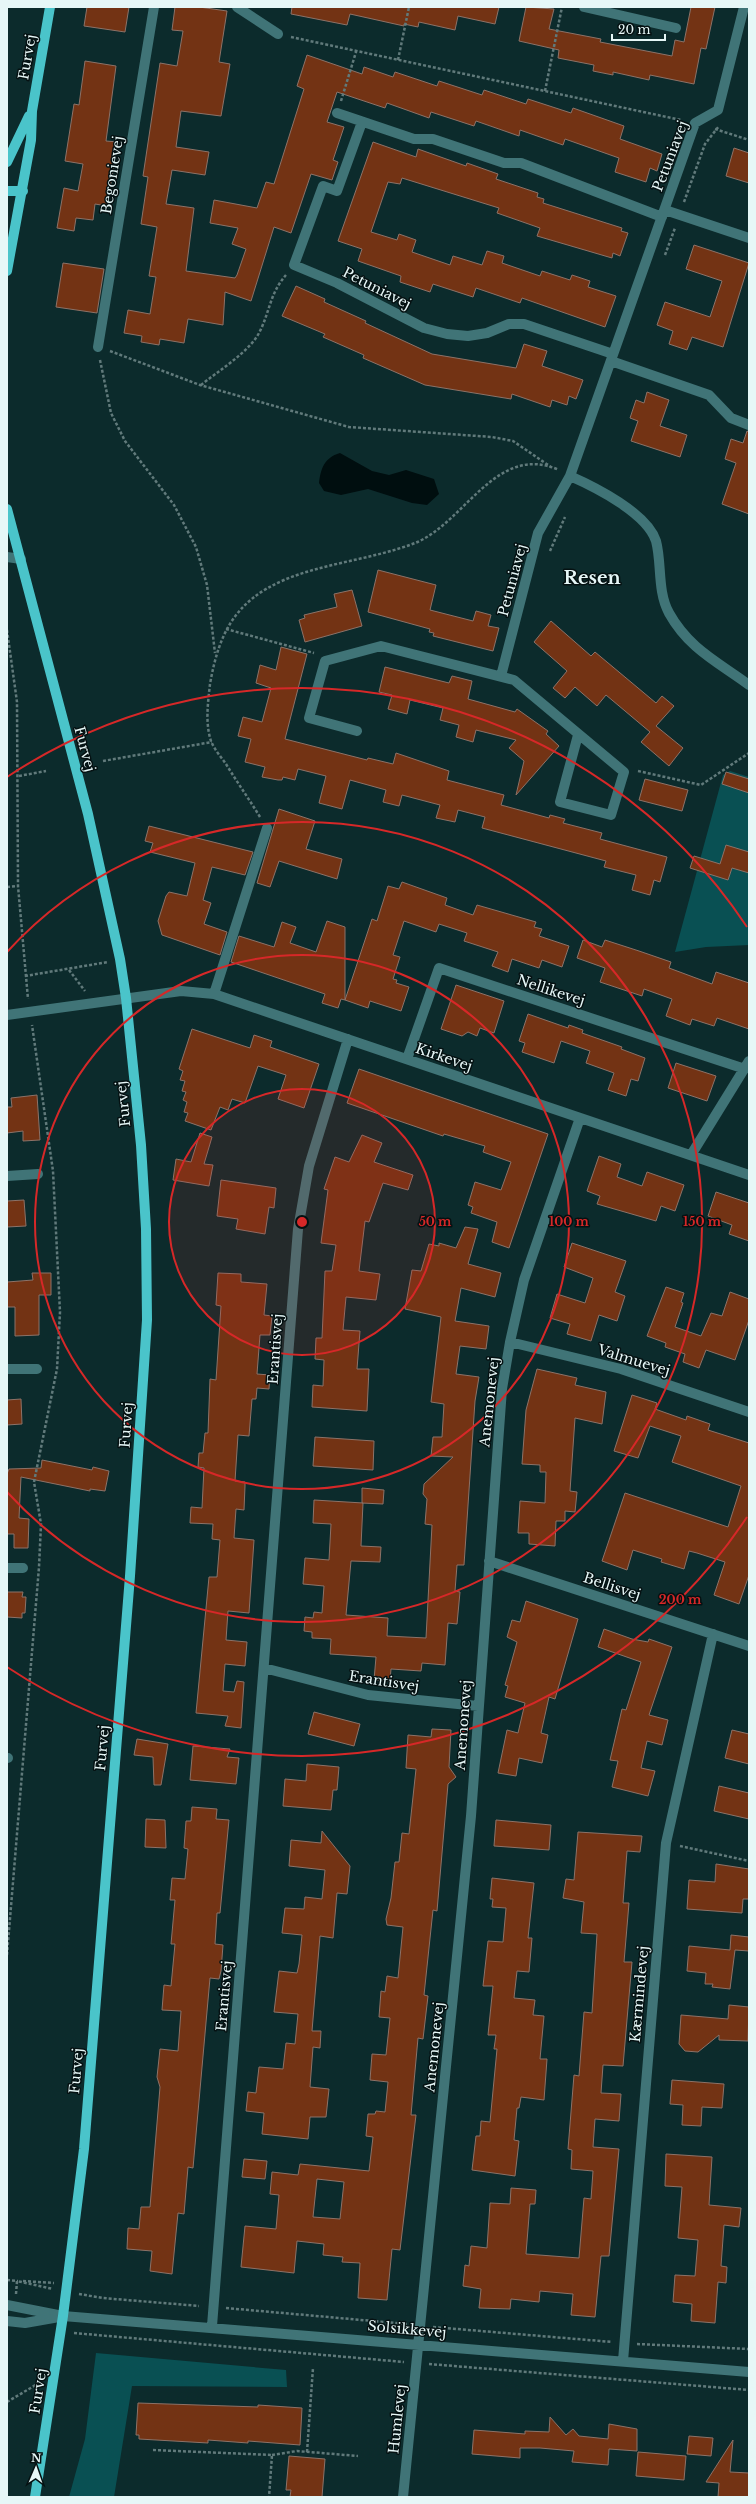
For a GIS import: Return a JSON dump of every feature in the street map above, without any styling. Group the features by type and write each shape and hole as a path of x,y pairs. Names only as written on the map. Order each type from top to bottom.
{"main road":[{"name":"Furvej","path":"7,271 23,191 31,140 32,111 50,7"},
{"name":"Furvej","path":"7,162 21,138 32,111"},
{"path":"7,191 23,191"},
{"name":"Furvej","path":"7,509 88,814 120,959 126,998 141,1144 146,1229 147,1320 130,1576 84,2150 61,2332 35,2497"}],"street":[{"name":"Begonievej","path":"98,347 154,7"},
{"path":"236,7 278,34"},
{"path":"584,7 676,28"},
{"name":"Petuniavej","path":"501,676 538,533 570,476 695,123 718,110 744,7"},
{"name":"Petuniavej","path":"337,113 414,139 433,139 504,163 521,163 663,213 749,238"},
{"path":"294,266 323,186 337,190 362,122"},
{"name":"Petuniavej","path":"294,266 337,283 424,328 447,334 468,336 487,333 509,324 524,324 710,395 731,418 749,425"},
{"path":"570,476 610,498 646,523 656,540 661,584 668,611 682,633 704,656 749,685"},
{"path":"7,557 21,559"},
{"path":"357,731 309,718 325,661 381,646 514,680 624,772 611,815 560,802 578,735"},
{"path":"214,994 267,828"},
{"name":"Nellikevej","path":"407,1059 439,968 747,1065"},
{"name":"Kirkevej","path":"126,998 181,991 214,994 749,1175"},
{"path":"7,1014 126,998"},
{"name":"Erantisvej","path":"212,2326 298,1229 309,1166 348,1039"},
{"path":"691,1155 747,1065"},
{"name":"Anemonevej","path":"418,2344 471,1816 502,1389 510,1342 524,1280 580,1118"},
{"path":"7,1176 38,1174"},
{"name":"Valmuevej","path":"510,1342 622,1369 749,1412"},
{"path":"7,1369 37,1369"},
{"name":"Bellisvej","path":"489,1561 749,1646"},
{"path":"7,1568 23,1568"},
{"name":"Kærmindevej","path":"623,2361 666,1843 714,1634"},
{"name":"Erantisvej","path":"264,1668 368,1695 478,1706"},
{"path":"7,2305 63,2316"},
{"path":"7,2321 25,2323 63,2316"},
{"name":"Solsikkevej","path":"63,2316 212,2326 749,2372"},
{"name":"Humlevej","path":"403,2497 418,2344"}],"path":[{"path":"398,60 409,7"},
{"path":"545,91 562,7"},
{"path":"278,34 356,52 695,123 749,140"},
{"path":"337,113 356,52"},
{"path":"200,385 250,345 260,332 276,286 294,266"},
{"path":"98,347 200,385 349,427 492,437 513,441 551,467 570,476"},
{"path":"98,347 111,412 125,441 174,504 196,547 208,584 215,653 208,710 212,742 267,828"},
{"path":"215,653 226,629 242,607 260,591 286,579 415,543 442,528 491,479 506,470 522,466 551,467"},
{"path":"226,629 318,654 325,661"},
{"path":"7,630 17,702 19,776 18,886 25,976 53,1171 60,1312 57,1368 34,1482 41,1524 39,1560 7,1955"},
{"path":"103,761 212,742"},
{"path":"624,772 631,769 702,785 749,753"},
{"path":"19,776 46,771"},
{"path":"7,886 18,886"},
{"path":"25,976 120,959"},
{"path":"68,969 84,987 89,1004"},
{"path":"666,1843 749,1861"},
{"path":"7,2280 67,2288 103,2298 625,2343 749,2349"},
{"path":"17,2281 67,2288"},
{"path":"61,2332 749,2390"},
{"path":"307,2452 313,2368"},
{"path":"7,2402 54,2374"},
{"path":"153,2450 272,2455 307,2452 358,2456"},
{"path":"269,2497 272,2455"}],"shaded area":[{"path":"340,453 372,471 389,475 406,470 434,479 439,494 427,505 412,503 368,489 341,495 324,491 319,483 322,468 330,458"},
{"path":"730,771 749,777 749,945 706,947 675,952 723,775"},
{"path":"96,2353 286,2370 287,2387 132,2386 114,2497 69,2497 85,2439"}],"building":[{"path":"87,7 129,7 125,32 84,26"},
{"path":"175,7 199,7 227,11 219,62 230,64 221,116 181,111 176,147 209,152 205,175 172,170 166,204 194,208 186,271 235,278 237,275 246,249 232,244 238,228 210,223 214,200 257,208 266,182 274,184 304,89 297,86 307,55 362,74 364,67 393,77 395,72 437,86 439,81 482,95 484,90 526,104 528,99 571,113 573,108 624,126 620,139 662,154 657,171 650,168 646,182 615,172 619,158 565,139 563,145 520,130 519,136 476,121 474,126 431,112 429,118 387,103 385,108 337,92 327,122 344,127 333,160 338,162 332,180 311,174 291,233 274,227 251,301 225,292 223,325 188,319 184,343 160,339 159,345 141,342 142,336 124,333 128,310 150,314 156,277 149,276 157,227 141,224 148,177 143,176 160,63 177,66 183,31 172,30"},
{"path":"292,7 499,7 495,24 458,16 455,30 419,22 418,27 404,24 404,26 350,14 347,25 291,14"},
{"path":"526,7 554,9 549,29 601,39 600,42 672,56 675,40 684,42 691,7 715,7 706,49 701,48 694,84 650,75 649,80 613,72 613,75 593,71 594,65 558,58 559,50 519,41"},
{"path":"85,61 116,66 106,141 118,142 107,206 95,204 93,220 76,218 74,231 57,228 64,188 78,191 83,164 65,161 74,104 79,105"},
{"path":"373,142 416,157 418,149 466,166 467,163 498,174 496,179 538,193 537,197 544,199 543,203 622,228 621,231 628,233 620,256 613,253 612,258 537,236 540,228 497,213 499,208 402,178 400,184 388,182 371,232 397,240 399,234 416,240 412,252 450,265 453,256 482,265 487,251 504,256 502,263 540,276 542,271 570,280 572,275 590,281 588,287 616,296 605,327 522,298 520,303 476,288 473,297 433,284 430,292 400,282 401,276 358,261 362,249 338,241"},
{"path":"734,148 749,153 749,183 726,176"},
{"path":"694,245 749,263 723,347 692,337 687,350 669,344 673,331 657,325 665,302 710,317 722,281 686,269"},
{"path":"63,263 104,269 97,313 56,307"},
{"path":"296,286 325,299 324,302 366,321 365,323 432,354 516,368 524,344 547,351 542,366 583,380 576,399 569,396 567,405 552,400 550,407 512,394 511,399 425,385 363,358 364,355 323,337 325,334 282,316"},
{"path":"647,392 669,400 660,426 687,435 680,457 631,441 638,421 630,418 636,400 644,403"},
{"path":"747,431 749,432 749,514 722,504 736,463 725,459 731,439 743,443"},
{"path":"378,570 436,585 430,610 473,621 476,611 491,615 488,626 499,628 493,651 433,636 434,633 429,632 430,629 368,612"},
{"path":"352,590 362,626 305,642 299,620 305,618 304,615 337,607 334,594"},
{"path":"551,621 591,656 595,652 656,703 662,696 674,706 656,726 683,748 669,766 641,742 650,732 606,695 597,706 575,687 565,698 553,688 567,671 534,642"},
{"path":"281,647 307,654 285,739 367,760 368,758 393,764 396,753 449,771 447,780 504,795 501,805 549,818 550,815 565,819 563,823 602,833 600,839 667,857 660,882 654,880 650,895 632,890 636,875 604,867 606,861 482,828 485,817 458,810 455,822 436,818 440,805 402,795 399,806 383,802 386,790 350,780 342,809 319,803 326,776 298,769 295,780 283,777 282,780 278,780 262,777 265,767 245,762 251,739 238,736 243,717 262,722 271,688 256,683 260,665 276,670"},
{"path":"385,667 449,683 452,676 472,681 468,699 515,712 517,709 548,731 546,734 559,746 516,795 524,761 509,748 516,740 476,730 473,742 456,737 459,725 440,720 443,708 410,700 407,714 388,709 392,695 379,692"},
{"path":"726,772 749,779 749,793 722,784"},
{"path":"645,779 688,790 682,811 639,800"},
{"path":"279,809 315,821 306,849 342,859 337,879 279,861 270,887 257,883"},
{"path":"149,826 253,852 245,875 212,867 203,900 211,903 204,924 227,932 220,955 162,935 158,921 166,896 169,892 187,896 195,863 150,852 153,843 145,841"},
{"path":"726,845 749,852 749,873 732,868 728,880 690,868 694,856 720,864"},
{"path":"402,882 447,898 445,905 473,915 477,905 536,922 534,927 542,929 539,936 569,946 562,967 542,960 539,968 512,959 508,972 492,966 498,952 464,941 467,933 439,924 436,932 404,921 393,955 400,957 393,979 397,980 396,983 409,987 401,1011 370,1001 368,1008 345,1000 372,919 377,921 388,886 399,889"},
{"path":"327,921 345,927 345,1000 341,999 338,1008 322,1003 325,994 231,962 239,936 274,947 282,922 296,927 290,943 316,952"},
{"path":"583,940 602,947 605,940 639,951 671,962 669,968 712,984 716,972 749,983 749,1029 717,1018 714,1026 692,1019 690,1025 666,1016 672,999 644,989 642,996 600,982 605,968 577,958"},
{"path":"456,985 504,1001 494,1033 480,1028 477,1036 468,1032 462,1036 441,1029"},
{"path":"528,1014 568,1028 569,1025 583,1030 582,1033 622,1047 621,1049 645,1058 638,1081 631,1079 626,1096 608,1090 614,1073 586,1063 590,1051 561,1041 554,1063 522,1052 525,1043 519,1041"},
{"path":"192,1029 250,1048 254,1035 272,1041 270,1047 319,1064 304,1108 278,1099 286,1075 258,1066 245,1103 232,1099 228,1110 220,1107 211,1130 185,1121 188,1113 184,1112 187,1102 183,1100 186,1092 182,1091 185,1081 180,1080 183,1071 179,1069"},
{"path":"676,1063 716,1076 707,1101 668,1088"},
{"path":"359,1069 548,1134 509,1248 492,1242 497,1222 471,1213 473,1207 468,1205 475,1182 501,1190 511,1162 483,1152 485,1146 444,1134 443,1136 347,1103"},
{"path":"37,1095 40,1140 23,1141 23,1131 7,1133 7,1107 12,1107 11,1098"},
{"path":"200,1133 212,1137 204,1164 213,1165 209,1186 173,1180 176,1159 191,1162"},
{"path":"362,1135 382,1143 374,1162 413,1175 408,1190 383,1183 369,1222 365,1221 359,1271 380,1274 376,1300 346,1297 343,1330 360,1331 357,1369 369,1369 367,1411 312,1407 313,1385 323,1386 324,1360 315,1359 316,1338 322,1338 325,1271 332,1271 336,1245 321,1243 328,1190 324,1189 335,1157 349,1162"},
{"path":"599,1156 621,1164 617,1177 642,1186 647,1172 684,1185 675,1211 661,1206 656,1221 597,1204 600,1196 587,1191"},
{"path":"221,1180 276,1188 274,1208 269,1207 265,1234 236,1229 238,1219 217,1216"},
{"path":"716,1192 749,1203 749,1241 729,1234 732,1225 708,1216"},
{"path":"24,1200 26,1226 7,1227 7,1201"},
{"path":"465,1227 478,1229 468,1264 501,1273 495,1297 461,1288 455,1321 489,1326 486,1349 460,1346 456,1374 479,1377 475,1401 464,1565 457,1565 455,1591 460,1592 457,1624 448,1623 445,1665 422,1663 421,1671 391,1669 390,1681 374,1680 376,1657 330,1654 331,1639 312,1638 312,1632 304,1631 305,1617 313,1618 314,1612 322,1613 324,1586 303,1584 305,1558 329,1560 331,1524 313,1523 314,1500 363,1503 361,1546 381,1547 380,1562 351,1561 346,1615 388,1618 387,1636 426,1638 432,1525 425,1524 427,1499 423,1494 424,1484 453,1457 431,1456 433,1437 442,1437 444,1404 431,1402 441,1317 405,1309 412,1270 421,1271 429,1244 439,1246 439,1243 456,1248"},
{"path":"572,1243 626,1261 615,1292 625,1296 617,1321 599,1315 591,1341 567,1334 570,1324 550,1318 557,1294 585,1303 593,1278 564,1267"},
{"path":"32,1273 51,1273 51,1295 39,1295 39,1335 15,1336 15,1307 7,1307 7,1282 33,1280"},
{"path":"218,1273 241,1274 241,1282 267,1284 264,1315 272,1316 270,1335 260,1335 257,1374 270,1375 269,1389 257,1388 256,1399 252,1399 249,1436 238,1435 235,1481 245,1482 245,1486 244,1510 236,1509 234,1538 254,1540 249,1613 228,1611 226,1640 247,1642 245,1666 225,1664 223,1691 234,1692 237,1681 244,1682 241,1728 225,1726 228,1716 196,1713 209,1577 217,1577 220,1540 212,1539 213,1524 190,1523 191,1507 202,1508 204,1468 198,1467 199,1453 203,1453 205,1433 208,1433 210,1379 216,1380 221,1306 216,1305"},
{"path":"666,1287 684,1293 681,1302 683,1303 675,1327 701,1336 711,1313 722,1316 730,1292 749,1299 749,1320 735,1360 706,1350 699,1368 683,1362 685,1354 665,1347 666,1343 647,1336"},
{"path":"537,1369 577,1378 575,1385 606,1392 602,1424 575,1418 570,1491 577,1492 575,1512 565,1511 565,1521 556,1521 555,1546 529,1544 529,1533 518,1533 520,1501 545,1503 546,1472 540,1472 540,1465 522,1464 526,1410"},
{"path":"632,1395 657,1403 655,1409 686,1420 687,1416 710,1424 708,1430 749,1443 749,1575 739,1604 714,1595 725,1562 697,1553 689,1551 684,1569 661,1562 662,1559 633,1550 627,1570 602,1561 625,1493 728,1527 741,1486 672,1462 681,1436 650,1426 638,1458 614,1451"},
{"path":"21,1399 22,1424 7,1425 7,1400"},
{"path":"315,1437 374,1441 373,1470 313,1466"},
{"path":"42,1460 92,1470 93,1467 109,1471 105,1491 90,1489 90,1491 21,1477 19,1518 29,1519 28,1548 14,1548 14,1534 7,1534 7,1474 9,1469 41,1468"},
{"path":"362,1488 384,1490 383,1504 362,1503"},
{"path":"7,1592 23,1592 22,1597 26,1597 25,1613 22,1613 22,1618 7,1617"},
{"path":"526,1601 578,1619 555,1699 549,1697 541,1733 548,1735 542,1763 519,1758 516,1776 498,1773 507,1730 518,1733 525,1703 505,1697 508,1686 505,1685 517,1642 507,1637 512,1620 520,1622"},
{"path":"604,1629 632,1639 648,1642 649,1639 672,1647 649,1715 668,1720 662,1745 647,1741 641,1768 655,1771 648,1796 612,1787 618,1761 610,1760 622,1709 626,1710 641,1662 598,1647"},
{"path":"314,1712 360,1724 354,1746 308,1734"},
{"path":"432,1729 451,1730 449,1767 456,1777 448,1784 437,1911 433,1910 424,1995 428,1996 423,2039 418,2038 411,2115 416,2115 400,2250 392,2249 387,2300 358,2298 360,2263 342,2262 343,2257 323,2255 324,2244 297,2241 294,2273 241,2267 245,2226 276,2229 279,2195 270,2194 272,2172 298,2175 300,2164 369,2171 373,2137 366,2136 368,2114 375,2114 376,2111 385,2112 388,2082 370,2080 372,2054 386,2055 390,2018 379,2017 381,1991 385,1992 387,1976 398,1978 403,1927 387,1925 386,1919 391,1898 395,1862 399,1862 402,1833 409,1834 416,1769 406,1768 408,1735 431,1737","holes":["317,2179 344,2182 340,2219 313,2217"]},
{"path":"732,1730 749,1734 749,1764 725,1758"},
{"path":"137,1739 168,1744 161,1785 154,1785 153,1757 134,1755"},
{"path":"193,1746 230,1749 227,1757 239,1758 236,1784 190,1780"},
{"path":"307,1764 339,1767 337,1790 333,1790 331,1810 283,1806 285,1779 306,1781"},
{"path":"719,1786 749,1793 749,1819 714,1811"},
{"path":"192,1807 217,1809 216,1819 229,1820 220,1913 217,1913 215,1944 223,1945 221,1971 219,1979 210,1978 193,2168 188,2167 184,2214 178,2213 172,2274 150,2271 152,2251 127,2249 128,2228 139,2229 141,2207 150,2207 160,2087 157,2077 160,2049 178,2051 181,2011 162,2010 164,1985 171,1986 175,1944 171,1944 175,1900 170,1900 172,1878 185,1879 188,1849 184,1848 186,1821 191,1821"},
{"path":"146,1819 165,1820 166,1848 145,1847"},
{"path":"496,1820 551,1825 549,1850 494,1846"},
{"path":"322,1831 350,1866 347,1894 337,1893 333,1938 320,1936 312,2031 321,2031 320,2048 313,2047 310,2087 329,2089 326,2117 310,2117 308,2139 262,2134 264,2113 246,2111 248,2092 256,2093 259,2067 283,2069 286,2043 295,2044 298,2014 274,2012 279,1971 297,1973 299,1964 302,1935 282,1933 285,1908 304,1909 305,1897 322,1899 325,1870 289,1866 291,1840 321,1843"},
{"path":"578,1832 642,1836 640,1852 627,1851 623,1903 629,1903 624,1962 632,1962 623,2066 603,2065 601,2093 621,2094 619,2121 595,2119 593,2147 619,2149 609,2256 601,2256 595,2317 571,2315 573,2294 540,2291 539,2302 511,2299 510,2309 479,2308 481,2289 463,2286 465,2265 469,2266 471,2246 487,2248 490,2203 510,2204 511,2188 536,2190 535,2204 530,2204 526,2254 579,2258 584,2198 591,2199 593,2171 571,2169 572,2150 568,2149 574,2075 579,2076 584,2012 592,2013 597,1934 581,1933 584,1902 563,1898 566,1879 574,1880"},
{"path":"716,1864 749,1869 749,1899 743,1899 742,1913 687,1909 689,1880 715,1882"},
{"path":"492,1878 534,1883 528,1938 532,1938 529,1972 517,1971 514,1998 535,2000 533,2015 544,2016 540,2059 547,2059 544,2100 521,2097 519,2108 517,2108 514,2140 519,2141 515,2176 472,2170 476,2136 480,2136 481,2121 490,2122 497,2049 494,2049 496,2035 488,2035 493,1986 483,1986 488,1941 503,1942 506,1908 492,1907 493,1899 490,1899"},
{"path":"731,1935 749,1937 749,1951 735,1950 730,1989 712,1987 713,1984 705,1984 706,1973 687,1971 689,1946 730,1950"},
{"path":"729,2005 749,2007 748,2041 719,2040 719,2035 698,2052 685,2051 679,2044 681,2015 728,2019"},
{"path":"672,2080 724,2084 722,2108 702,2107 701,2126 682,2125 683,2105 670,2104"},
{"path":"666,2154 712,2157 709,2205 741,2208 739,2227 724,2225 721,2266 727,2267 726,2283 718,2282 715,2323 691,2321 692,2304 673,2302 675,2275 695,2276 698,2240 678,2238 682,2187 665,2186"},
{"path":"244,2159 267,2161 265,2179 242,2177"},
{"path":"138,2403 258,2407 258,2405 302,2408 300,2445 248,2441 248,2443 208,2440 208,2443 139,2439 139,2435 136,2435"},
{"path":"550,2417 566,2435 573,2429 579,2436 608,2439 609,2424 637,2429 637,2451 609,2449 608,2465 572,2462 574,2451 540,2448 520,2448 520,2458 472,2454 474,2430 525,2434 525,2431 549,2432"},
{"path":"689,2436 713,2438 711,2456 687,2454"},
{"path":"733,2440 730,2472 749,2473 749,2497 718,2497 719,2483 706,2482"},
{"path":"638,2452 686,2456 684,2480 636,2476"},
{"path":"289,2456 325,2459 322,2497 290,2497 291,2490 286,2490"}],"district":[{"name":"Resen","path":"592,578"}]}
